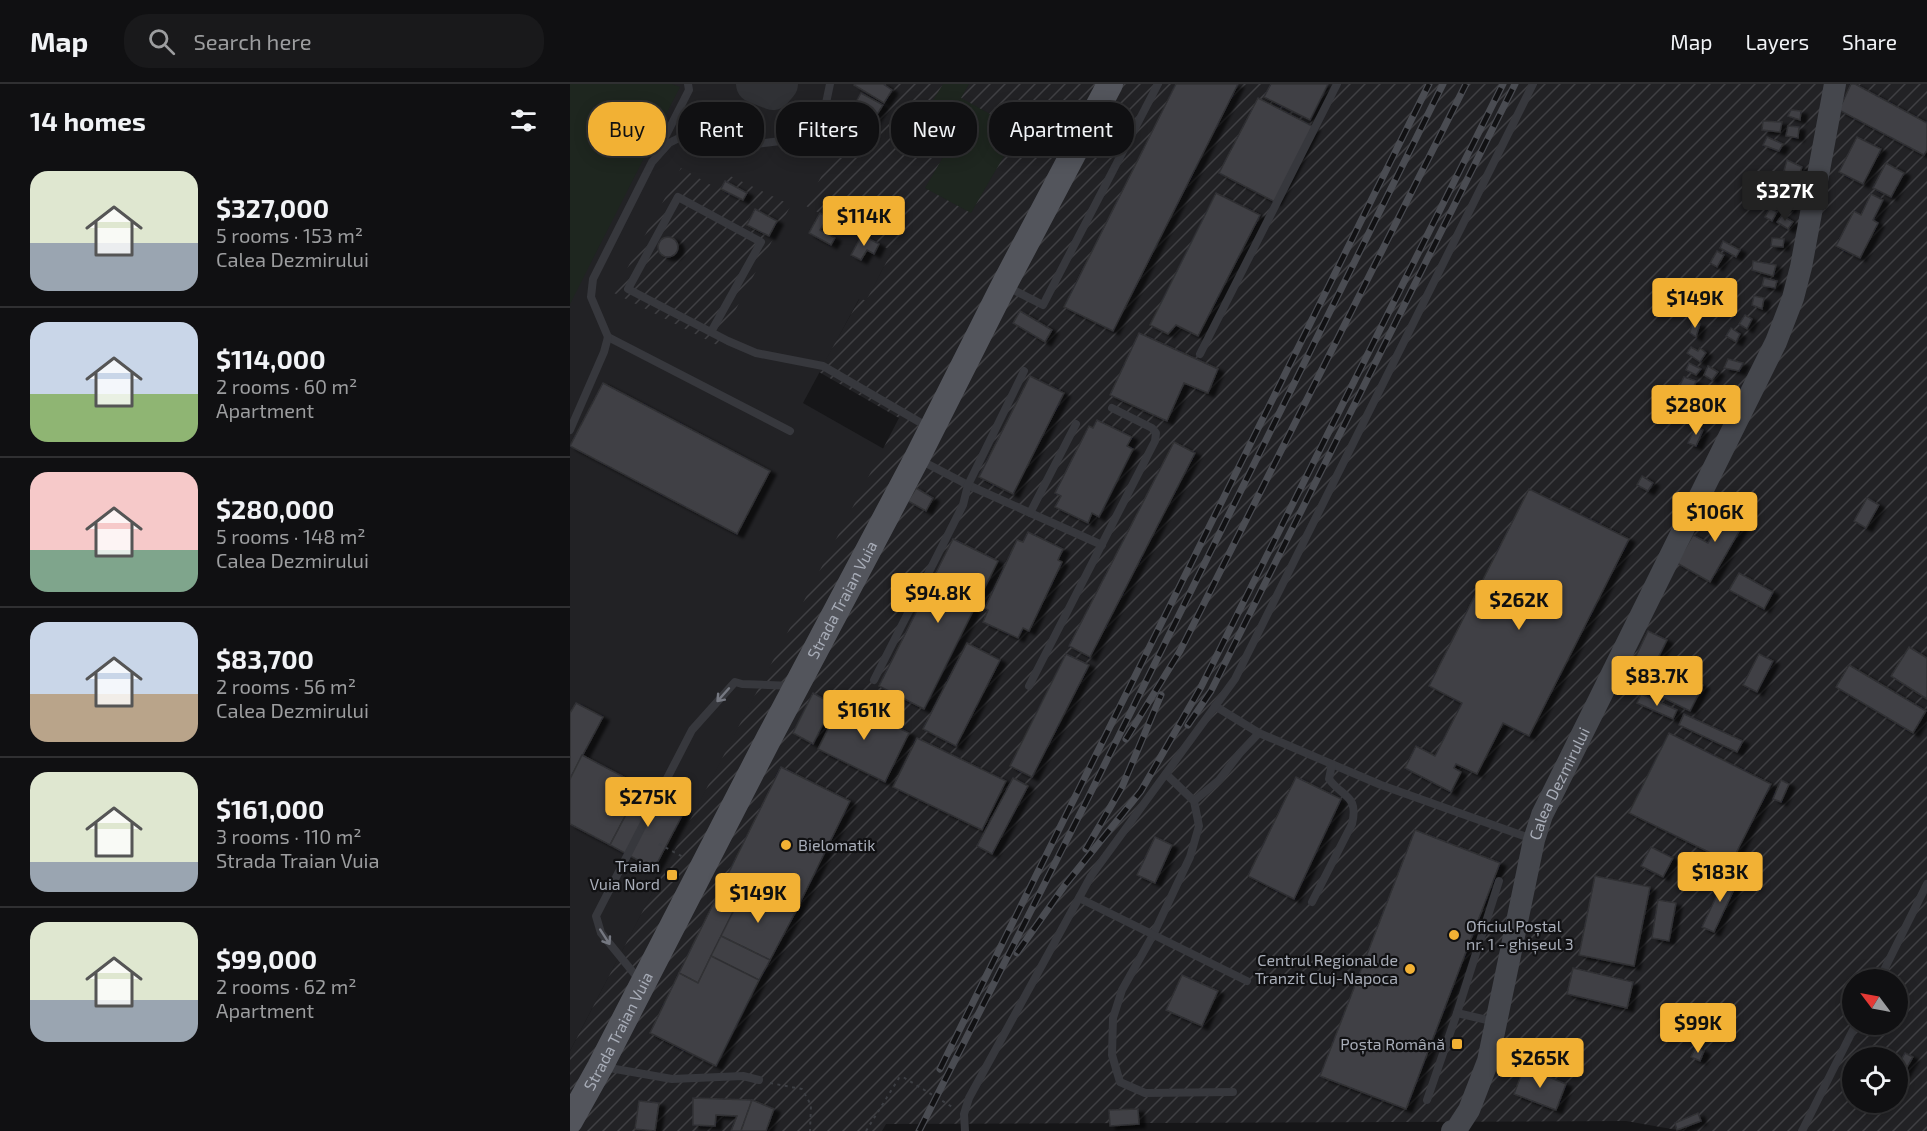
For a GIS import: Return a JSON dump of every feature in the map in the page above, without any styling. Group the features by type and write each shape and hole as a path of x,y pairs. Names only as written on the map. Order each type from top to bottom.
{"main road":[{"name":"Strada Traian Vuia","path":"571,1120 1110,84"},
{"name":"Calea Dezmirului","path":"1454,1130 1469,1110 1488,1061 1534,840 1542,815 1776,342 1793,298 1801,267 1835,84"}],"lane":[{"path":"570,430 604,352 608,337 591,297 593,279 689,90 687,84"},
{"path":"652,162 669,142 681,137 706,138 738,146 781,141 819,119 825,108 830,84"},
{"path":"1004,285 1043,305 1158,84"},
{"path":"1200,354 1337,84"},
{"path":"966,1131 964,1114 969,1098 1091,876 1235,679 1533,84"},
{"path":"711,332 761,242 678,197 628,289 711,332 756,352 822,366 932,429"},
{"path":"608,337 790,431"},
{"path":"874,680 963,505 968,486 1024,371"},
{"path":"1029,686 1155,441 1156,433 1152,428 1112,408"},
{"path":"1030,513 1076,424"},
{"path":"917,458 968,486 1102,545"},
{"path":"643,984 601,933 596,916 692,730 735,682 797,686"},
{"path":"1215,706 1259,733 1381,785 1534,840"},
{"path":"1194,801 1219,780 1259,733"},
{"path":"1311,902 1352,824 1355,811 1353,802 1329,779 1332,764"},
{"path":"1166,774 1194,801 1199,826 1190,857 1153,935 1122,990 1113,1018 1112,1055 1120,1082 1145,1093 1233,1092"},
{"path":"1427,1100 1499,880"},
{"path":"1884,969 1927,884"},
{"path":"1079,898 1247,981"},
{"path":"1457,1013 1496,1022"},
{"path":"1802,1131 1850,1035"},
{"path":"600,1066 672,1079 743,1076 759,1080"}],"path":[{"path":"659,844 688,860"},
{"path":"866,1131 896,1082 903,1077 964,1114"},
{"path":"759,1080 802,1089 811,1105 810,1131"}],"shaded area":[{"path":"570,84 883,84 892,90 879,112 879,102 776,102 776,156 862,156 892,251 866,302 859,299 803,403 884,449 570,1051"},
{"path":"570,84 672,84 680,87 666,115 666,102 588,102 588,156 645,156 570,304"},
{"path":"883,84 1927,84 1927,1131 1683,1131 1626,1121 886,1124 882,1131 570,1131 570,1051 899,418 819,372 860,298 866,301 892,251 806,206 832,156 879,156 879,112 892,90"},
{"path":"943,84 969,84 961,98 968,102 932,102"},
{"path":"977,107 989,113 989,156 1004,156 971,213 925,188 944,156 977,156"},
{"path":"681,168 718,189 726,174 791,205 717,345 614,293"}],"building":[{"path":"855,84 883,84 892,90 884,103"},
{"path":"1176,84 1238,84 1113,331 1064,307"},
{"path":"1271,84 1328,84 1310,120 1264,97"},
{"path":"1851,84 1855,84 1927,123 1927,150 1924,155 1839,110"},
{"path":"861,93 878,102 856,102"},
{"path":"1258,98 1314,127 1275,202 1219,173"},
{"path":"1791,110 1801,111 1800,120 1788,116"},
{"path":"1763,121 1782,122 1780,132 1762,130"},
{"path":"1788,126 1799,127 1798,138 1786,136"},
{"path":"1767,137 1783,144 1779,151 1763,145"},
{"path":"1857,137 1881,149 1863,184 1839,172"},
{"path":"1787,160 1802,167 1799,176 1784,171"},
{"path":"1886,163 1904,173 1891,197 1873,188"},
{"path":"1756,179 1764,182 1758,197 1749,194"},
{"path":"1784,179 1800,186 1796,193 1781,187"},
{"path":"725,181 747,193 743,200 721,189"},
{"path":"1216,193 1260,215 1198,336 1176,325 1168,334 1150,325"},
{"path":"1871,194 1883,200 1873,220 1878,223 1860,258 1836,246 1854,211 1861,215"},
{"path":"1782,197 1793,202 1789,210 1778,205"},
{"path":"1770,208 1777,212 1772,221 1765,217"},
{"path":"755,209 777,221 769,236 747,225"},
{"path":"820,213 842,225 838,230 825,222 820,230 835,238 831,245 809,233"},
{"path":"1782,215 1793,222 1788,229 1777,222"},
{"path":"862,235 879,244 874,254 867,250 861,260 851,255"},
{"path":"668,237 675,240 678,247 675,254 668,257 661,254 658,247 661,240"},
{"path":"1772,238 1784,239 1783,247 1771,246"},
{"path":"1723,241 1740,250 1736,257 1720,248"},
{"path":"1717,251 1724,255 1717,267 1710,263"},
{"path":"1753,261 1776,265 1773,276 1752,270"},
{"path":"1764,278 1777,281 1775,288 1762,286"},
{"path":"1754,296 1764,298 1762,309 1752,305"},
{"path":"1701,297 1717,302 1714,311 1698,305"},
{"path":"1020,311 1052,330 1045,342 1013,323"},
{"path":"1745,315 1752,319 1747,329 1739,324"},
{"path":"1692,323 1700,324 1696,337 1690,333"},
{"path":"1731,328 1740,334 1736,342 1726,336"},
{"path":"1139,333 1218,369 1208,393 1184,383 1167,421 1110,395"},
{"path":"1691,347 1698,351 1700,348 1706,353 1700,362 1687,353"},
{"path":"1728,359 1743,363 1739,371 1724,368"},
{"path":"1689,363 1701,369 1696,375 1686,370"},
{"path":"1708,366 1718,372 1712,380 1704,375"},
{"path":"1030,376 1064,393 1013,494 979,477"},
{"path":"1684,377 1696,381 1693,389 1680,385"},
{"path":"603,383 770,471 737,534 570,446"},
{"path":"1715,391 1724,394 1717,407 1709,403"},
{"path":"1097,420 1132,437 1127,446 1133,449 1099,517 1092,513 1088,523 1055,507 1061,496 1055,493 1089,426 1093,428"},
{"path":"1696,426 1703,430 1696,446 1688,443"},
{"path":"1174,442 1195,453 1090,657 1069,646"},
{"path":"1642,476 1653,483 1648,491 1637,485"},
{"path":"916,488 933,498 926,511 908,501"},
{"path":"1529,489 1629,539 1529,736 1503,723 1477,774 1456,764 1454,768 1461,772 1451,792 1405,768 1416,746 1435,756 1462,703 1429,686"},
{"path":"1734,498 1752,509 1710,582 1677,563 1693,535 1708,543"},
{"path":"1867,498 1879,505 1866,528 1854,521"},
{"path":"1028,532 1063,549 1058,560 1062,562 1029,631 1023,628 1018,638 983,622 988,610 985,608 1017,540 1023,542"},
{"path":"953,539 998,561 924,709 879,686"},
{"path":"1739,573 1773,592 1764,609 1729,590"},
{"path":"1648,631 1667,640 1656,662 1703,685 1690,711 1625,679"},
{"path":"967,643 1000,660 956,746 923,729"},
{"path":"1909,647 1927,658 1927,699 1891,676"},
{"path":"1066,654 1089,665 1032,777 1010,766"},
{"path":"1759,654 1773,661 1757,692 1743,685"},
{"path":"1849,665 1926,711 1913,733 1836,687"},
{"path":"813,693 833,704 813,744 793,733"},
{"path":"1641,694 1677,710 1673,719 1637,703"},
{"path":"842,701 909,733 885,782 818,749"},
{"path":"576,703 603,717 570,779 570,713"},
{"path":"1684,714 1743,741 1737,752 1679,725"},
{"path":"1669,733 1771,784 1731,863 1629,813"},
{"path":"917,738 1006,781 982,830 893,787"},
{"path":"582,755 641,786 610,845 570,824 570,779"},
{"name":"Bielomatik","path":"781,767 850,801 795,913 745,888 698,983 679,973"},
{"path":"1296,777 1341,799 1294,899 1248,876"},
{"path":"1013,778 1028,786 992,854 977,846"},
{"path":"1781,780 1789,784 1781,802 1773,799"},
{"path":"641,786 685,810 654,869 610,845"},
{"name":"Centrul Regional de Tranzit Cluj-Napoca","path":"1415,830 1500,863 1406,1109 1320,1076"},
{"path":"1155,837 1172,845 1155,883 1137,875"},
{"path":"1651,847 1673,858 1663,877 1641,866"},
{"path":"1727,874 1739,879 1714,932 1702,927"},
{"path":"1595,876 1650,887 1634,966 1579,955"},
{"path":"745,888 795,913 770,960 721,936"},
{"path":"1658,900 1676,903 1669,941 1652,938"},
{"path":"721,936 770,960 759,980 711,956"},
{"path":"711,956 759,980 716,1066 650,1033 679,973 698,983"},
{"path":"1573,968 1633,982 1627,1008 1567,994"},
{"path":"1182,975 1218,991 1202,1026 1166,1010"},
{"path":"1696,1047 1704,1051 1700,1061 1691,1057"},
{"path":"1908,1054 1913,1057 1908,1066"},
{"path":"1524,1067 1566,1084 1556,1110 1514,1094"},
{"path":"693,1098 752,1100 741,1131 731,1131 737,1116 716,1115 715,1126 693,1125"},
{"path":"752,1100 774,1109 766,1131 741,1131"},
{"path":"639,1101 659,1103 655,1131 635,1129"},
{"path":"1138,1109 1139,1124 1110,1126 1109,1110"},
{"path":"1698,1113 1701,1121 1677,1130 1675,1123"}],"taxiway":[{"path":"755,84 773,91 779,84"}],"railway":[{"path":"940,1069 1429,84"},
{"path":"919,1131 1083,808 1443,84"},
{"path":"1126,739 1180,651 1466,84"},
{"path":"1017,953 1065,885 1141,791 1201,687 1503,84"},
{"path":"1188,725 1211,691 1515,84"},
{"path":"1086,849 1122,787 1161,695"}],"place":[{"name":"Bielomatik","path":"786,845"},
{"name":"Traian Vuia Nord","path":"672,875"},
{"name":"Oficiul Poștal nr. 1 - ghișeul 3","path":"1454,935"},
{"name":"Centrul Regional de Tranzit Cluj-Napoca","path":"1410,969"},
{"name":"Poșta Română","path":"1457,1044"}]}
